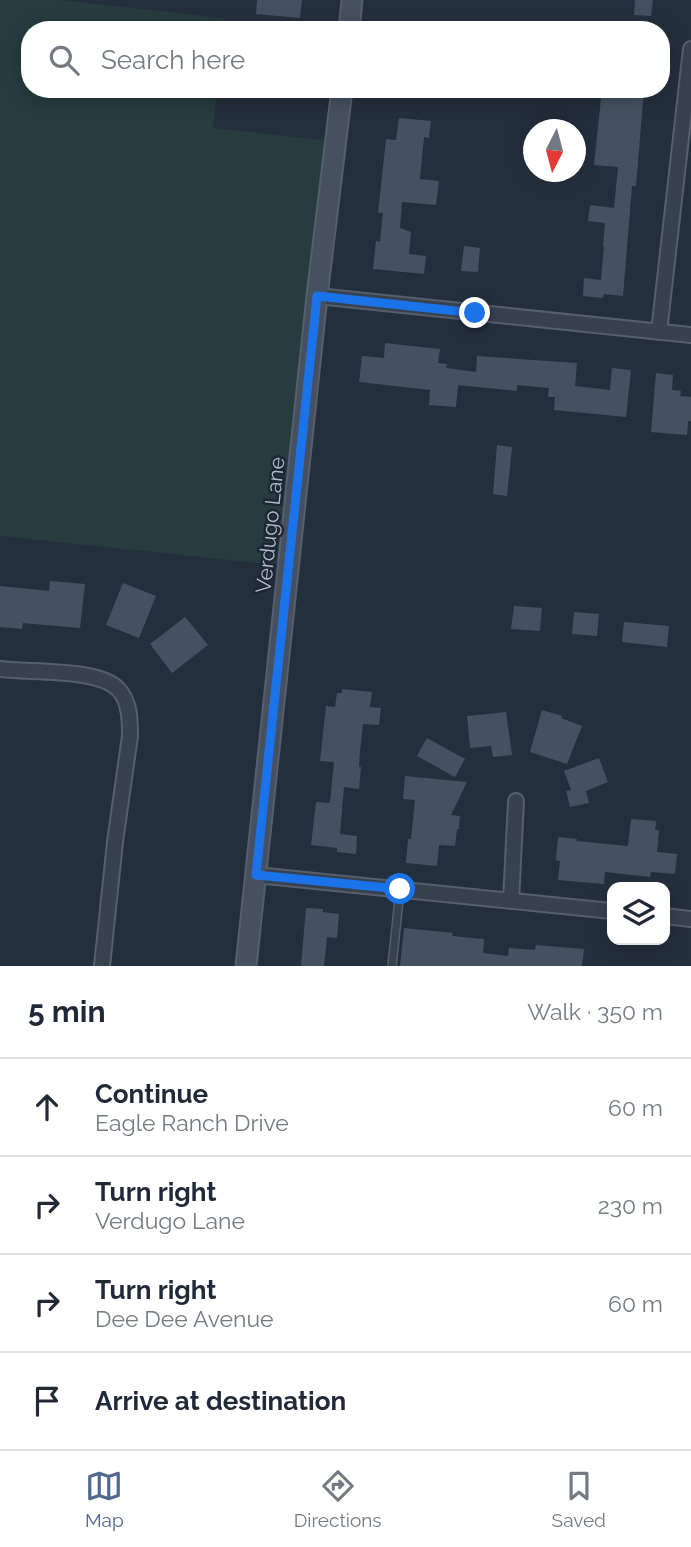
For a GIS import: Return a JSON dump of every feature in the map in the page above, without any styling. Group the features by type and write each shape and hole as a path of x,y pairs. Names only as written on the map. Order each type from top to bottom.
{"street":[{"path":"350,21 352,0"},
{"path":"659,332 691,49"},
{"name":"Verdugo Lane","path":"246,966 317,296 341,98"},
{"path":"317,296 691,335"},
{"path":"0,669 90,676 108,682 119,690 127,703 130,736 102,966"},
{"path":"511,901 516,801"},
{"path":"256,875 607,911"},
{"path":"670,917 691,919"}],"lane":[{"path":"392,966 400,889"}],"green space":[{"path":"0,0 59,0 224,18 224,21 21,21 21,98 216,98 213,128 332,141 287,566 0,536"}],"building":[{"path":"257,0 302,0 300,18 256,14"},
{"path":"635,0 653,0 651,16 634,15"},
{"path":"601,98 643,98 636,186 632,186 623,296 583,296 584,278 601,280 604,246 605,223 588,221 590,205 614,208 618,167 594,165"},
{"path":"399,118 431,121 429,138 424,137 420,179 439,181 436,205 402,202 400,228 411,232 409,254 426,256 424,274 373,269 376,241 380,242 383,213 378,213 386,139 396,140"},
{"path":"464,246 480,248 478,272 461,271"},
{"path":"385,343 440,349 438,363 447,364 446,368 476,372 477,356 577,363 575,386 610,390 612,368 631,370 626,417 554,410 555,397 548,397 549,388 517,385 517,391 458,385 456,407 429,405 430,390 359,382 362,356 384,358"},
{"path":"656,373 673,375 672,390 681,391 680,396 691,397 691,421 688,421 687,435 651,432"},
{"path":"497,445 512,447 507,496 493,494"},
{"path":"50,581 85,584 80,628 23,623 22,629 0,627 0,586 49,591"},
{"path":"123,583 156,596 139,638 106,625"},
{"path":"514,606 542,608 540,631 511,629"},
{"path":"574,612 599,614 597,636 572,634"},
{"path":"185,617 208,645 172,673 150,644"},
{"path":"624,622 669,626 667,647 622,642"},
{"path":"342,689 372,692 370,707 381,708 379,725 363,724 359,789 344,787 340,834 357,836 356,854 337,852 337,848 311,845 316,802 330,803 334,762 320,761 326,706 335,707 337,693 342,693"},
{"path":"542,710 582,726 567,764 530,752"},
{"path":"506,712 512,755 493,757 491,746 470,748 467,716"},
{"path":"427,738 465,759 455,777 417,756"},
{"path":"599,758 608,782 586,791 589,803 570,807 566,791 571,790 564,771"},
{"path":"405,776 467,782 451,815 460,816 455,846 439,845 437,866 406,863 415,800 403,799"},
{"path":"631,819 656,821 655,830 659,830 657,852 677,854 675,874 651,872 650,877 605,872 604,884 558,880 558,837 628,846"},
{"path":"306,908 339,914 337,938 327,937 324,966 301,966"},
{"path":"404,928 484,939 483,953 508,956 509,948 535,950 536,945 584,949 582,966 400,966"}],"route":[{"path":"400,889 256,875 317,296 475,313"}]}
